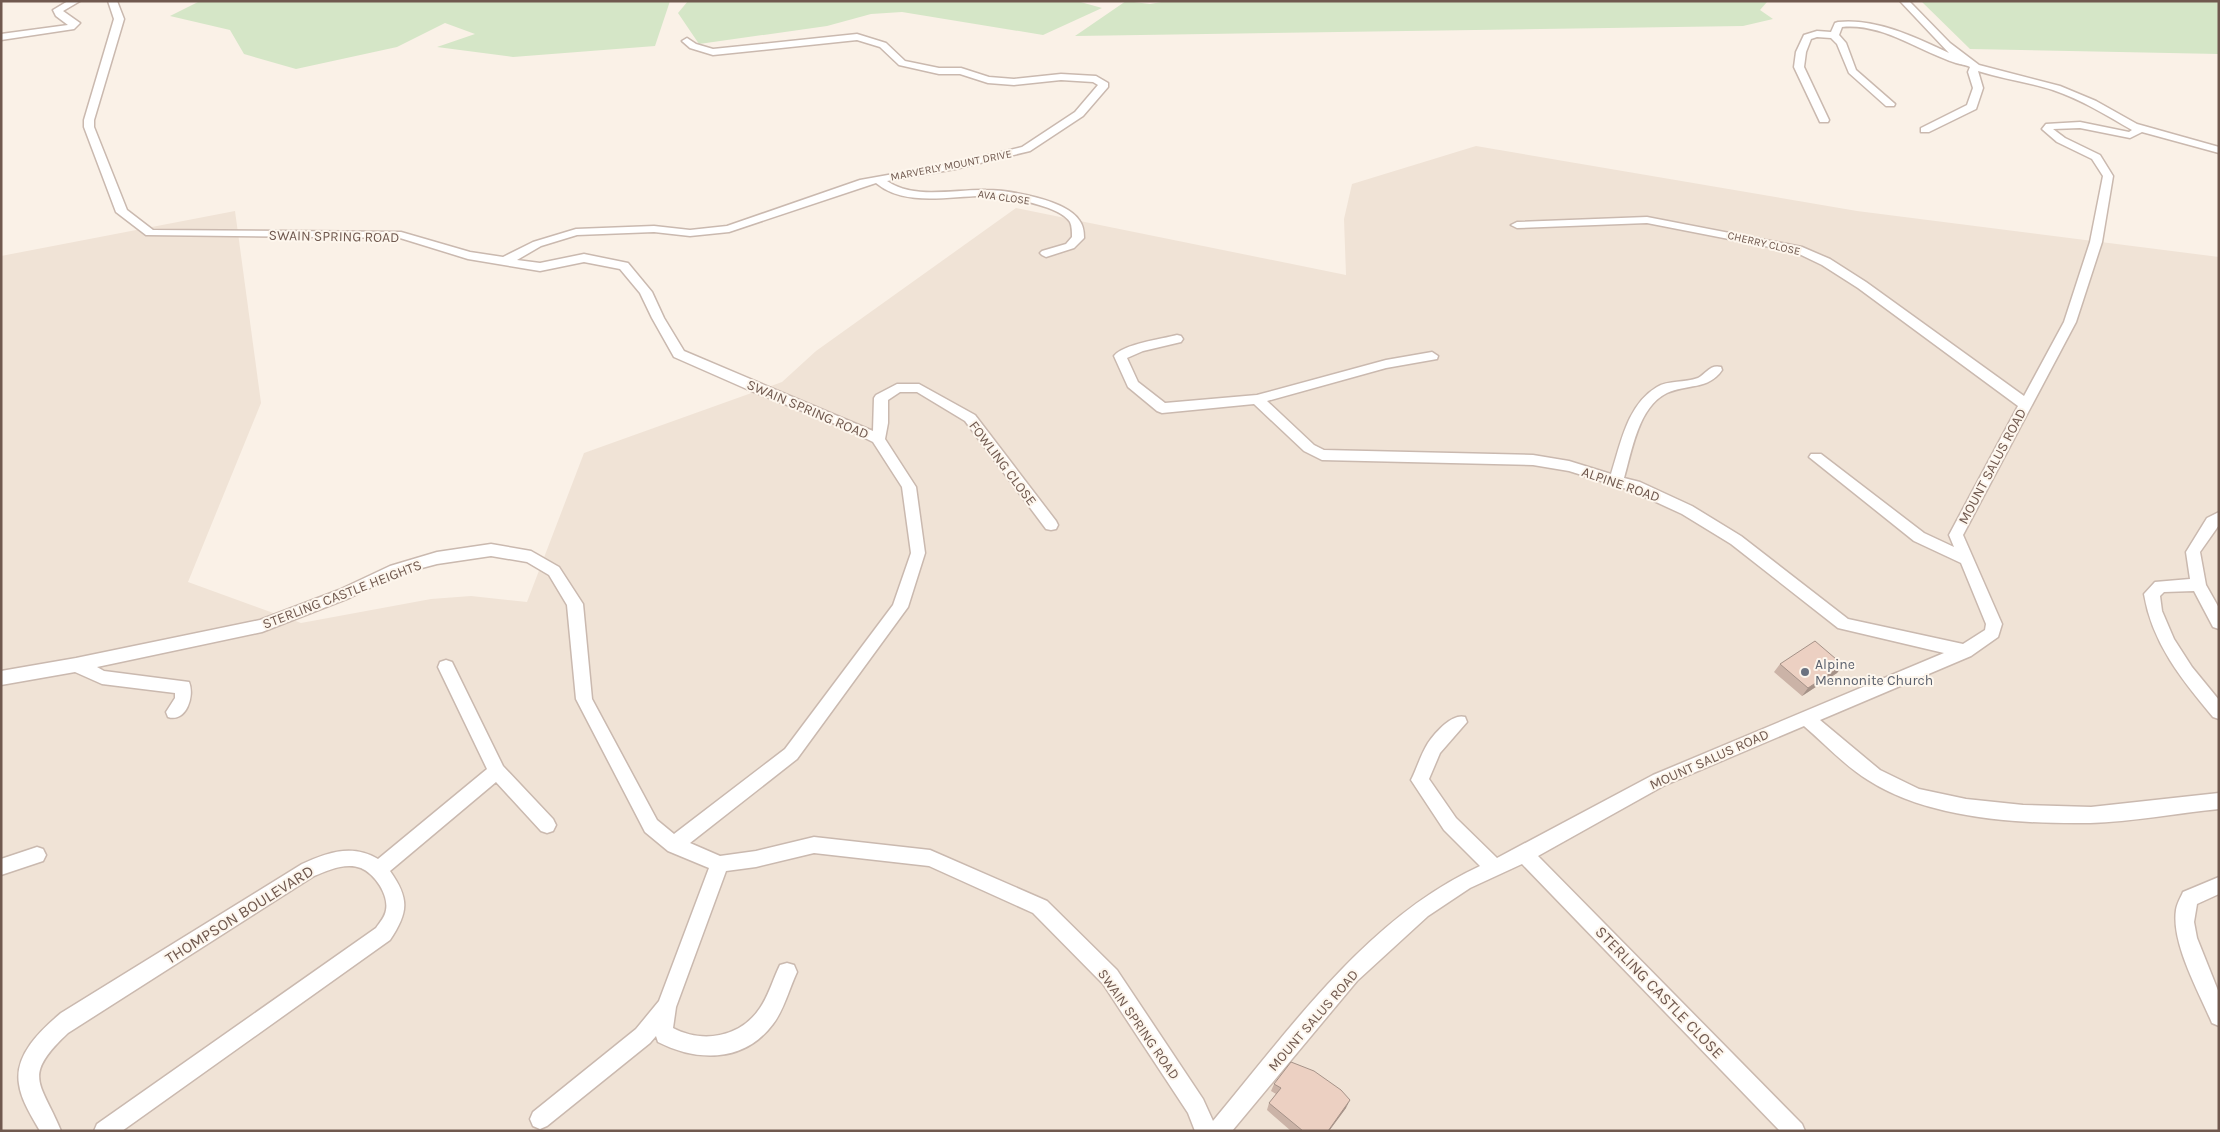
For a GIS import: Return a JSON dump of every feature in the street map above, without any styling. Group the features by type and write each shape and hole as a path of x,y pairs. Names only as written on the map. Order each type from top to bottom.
{"street":[{"path":"1,37 71,28 75,22 59,14 58,10 76,1"},
{"name":"SWAIN SPRING ROAD","path":"112,1 119,19 89,120 89,127 122,212 150,233 400,235 468,256 540,266 584,258 624,266 646,292 658,318 679,354 848,424 878,439 909,487 918,553 900,607 791,754 674,845"},
{"path":"1904,1 1923,24 1974,68 1978,88 1972,107 1925,130"},
{"path":"1834,35 1838,24 1845,23 1875,27 1937,51 1974,68 2043,84 2068,92 2132,126 2219,150"},
{"path":"1824,120 1799,67 1806,37 1817,34 1834,35 1841,43 1852,71 1890,104"},
{"name":"MARVERLY MOUNT DRIVE","path":"505,261 537,244 576,232 654,229 700,233 729,229 864,182 955,166 1026,149 1078,114 1104,85 1096,79 1061,77 1014,82 988,80 961,71 939,71 902,63 883,45 857,37 713,52 692,46 687,41"},
{"name":"MOUNT SALUS ROAD","path":"1218,1131 1350,974 1421,910 1464,882 1524,854 1659,780 1965,651 1992,633 1994,624 1956,534 2070,322 2096,242 2108,176 2102,164 2096,158 2061,140 2047,129 2050,126 2056,125 2073,125 2135,134 2136,129 2132,126"},
{"name":"AVA CLOSE","path":"878,179 887,187 910,193 990,193 1037,202 1062,210 1073,219 1078,229 1078,238 1070,246 1046,253"},
{"name":"CHERRY CLOSE","path":"1517,225 1647,220 1798,249 1826,262 1862,285 2025,404"},
{"path":"1177,340 1139,348 1120,356 1133,384 1162,408 1257,399 1386,364 1432,356"},
{"path":"1616,481 1635,420 1646,404 1662,390 1702,381 1716,370"},
{"name":"FOWLING CLOSE","path":"878,439 881,423 881,398 897,388 919,388 970,418 1051,526"},
{"name":"ALPINE ROAD","path":"1257,399 1309,448 1322,455 1533,460 1569,466 1635,486 1688,510 1736,540 1844,624 1965,651"},
{"path":"1816,457 1919,537 1966,559"},
{"path":"2219,517 2212,522 2193,552 2198,585 2219,623"},
{"name":"STERLING CASTLE HEIGHTS","path":"1,678 76,665 262,626 344,594 395,570 437,558 490,550 531,557 554,571 575,604 584,699 651,826 674,845"},
{"path":"2198,585 2160,586 2152,594 2153,608 2165,639 2219,712"},
{"path":"76,665 102,676 183,687 183,699 174,712"},
{"path":"446,667 497,771 547,825"},
{"path":"1805,717 1874,775 1916,796 1966,807 2023,813 2091,814 2219,801"},
{"path":"1459,722 1434,748 1420,780 1450,824 1494,868"},
{"path":"378,870 497,771"},
{"path":"674,845 720,864 666,1007 662,1025 665,1035 676,1042 692,1047 726,1044 740,1039 755,1030 766,1017 787,972"},
{"name":"SWAIN SPRING ROAD","path":"720,864 814,845 930,858 1040,907 1110,977 1196,1106 1206,1131"},
{"path":"1,867 37,854"},
{"name":"STERLING CASTLE CLOSE","path":"1524,854 1795,1131"},
{"name":"THOMPSON BOULEVARD","path":"51,1131 29,1084 29,1071 36,1055 49,1037 68,1020 300,875 324,862 337,859 362,860 378,870 394,891 397,900 396,912 384,934 104,1131"},
{"path":"2219,885 2191,898 2185,908 2183,920 2188,940 2219,1016"},
{"path":"540,1119 643,1036 666,1007"}],"shaded area":[{"path":"1476,146 1857,211 2219,257 2219,1131 1,1131 1,256 235,211 261,403 188,582 301,623 431,599 471,596 527,602 584,453 782,382 816,351 1016,208 1346,275 1344,219 1352,184"}],"green space":[{"path":"200,1 670,1 655,46 513,57 437,47 475,34 445,23 397,47 296,69 244,54 230,30 170,16"},
{"path":"688,1 1077,1 1102,8 1043,35 902,12 871,14 827,26 699,44 678,13"},
{"path":"1126,1 1150,4 1167,1 1802,1 1767,2 1760,10 1773,19 1743,26 1075,36"},
{"path":"1921,1 2219,1 2219,54 1970,49"}],"building":[{"name":"Alpine Mennonite Church","path":"1815,641 1843,665 1808,688 1780,664"},
{"path":"1291,1062 1314,1071 1341,1090 1350,1100 1328,1131 1303,1131 1269,1103 1281,1088 1274,1084"}],"place":[{"name":"Alpine Mennonite Church","path":"1805,672"}]}
